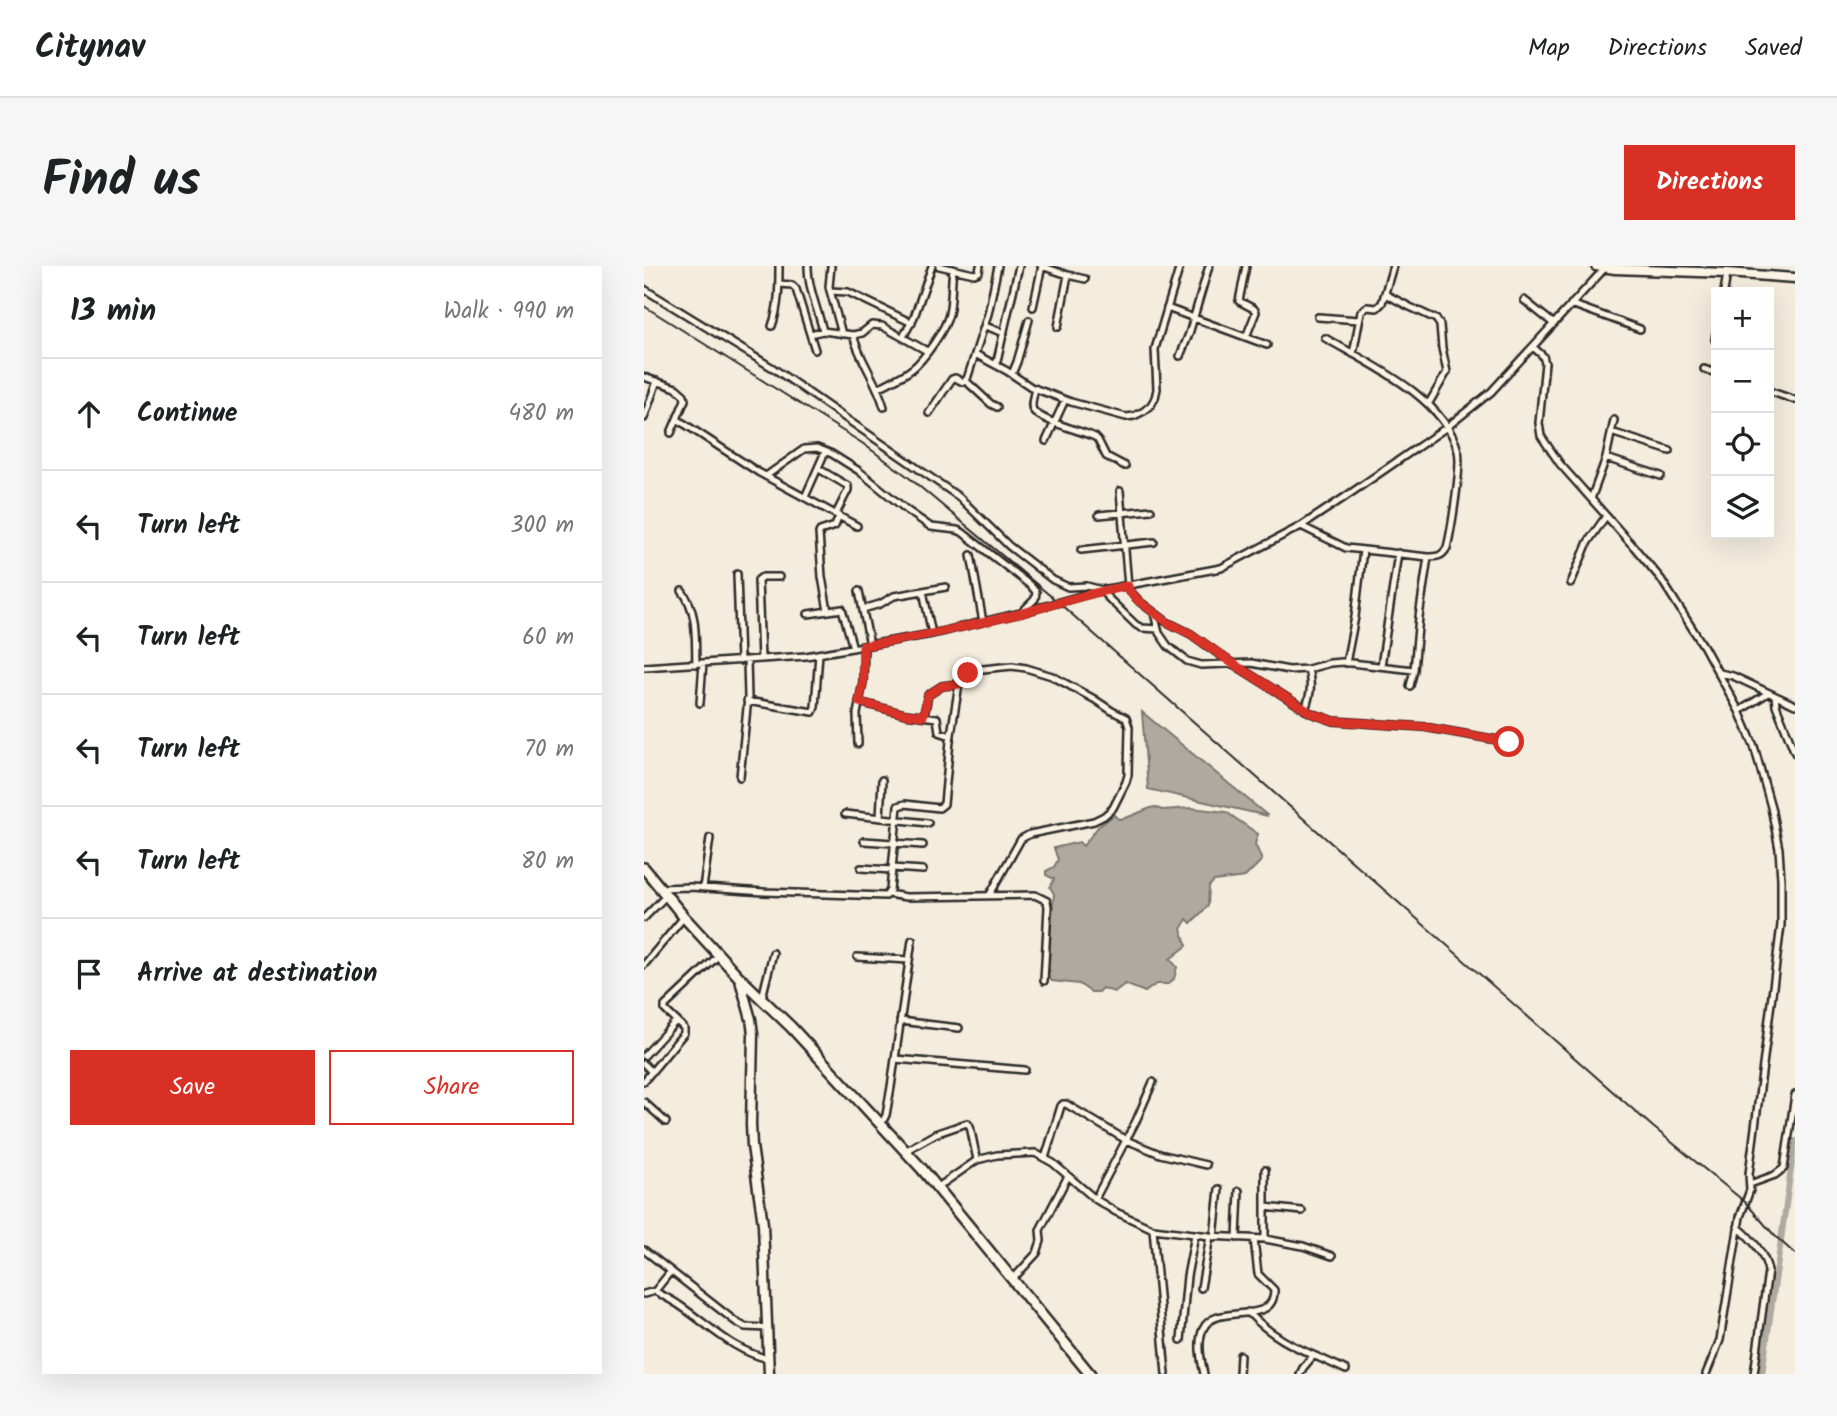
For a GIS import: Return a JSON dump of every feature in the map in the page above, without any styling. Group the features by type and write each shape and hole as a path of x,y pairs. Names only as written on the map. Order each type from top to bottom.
{"highway":[{"path":"645,873 739,977 762,998 938,1187 1090,1374"}],"main road":[{"path":"1603,267 1705,269 1795,278"},
{"path":"739,977 751,1019 752,1146 763,1224 769,1374"}],"street":[{"path":"772,326 779,266"},
{"path":"808,266 810,289 823,331"},
{"path":"831,266 830,291 842,334"},
{"path":"902,337 912,323 929,268 932,266"},
{"path":"939,266 975,274 979,272 980,266"},
{"path":"966,381 985,326 999,266"},
{"path":"996,365 1019,266"},
{"path":"1033,307 1041,266 1084,279"},
{"path":"975,354 1035,388 1065,400 1126,417 1135,416 1151,405 1157,389 1155,349 1180,266"},
{"path":"1180,356 1209,266"},
{"path":"1246,266 1239,301 1256,312 1246,337"},
{"path":"1353,354 1363,309 1380,307 1393,266"},
{"path":"644,667 819,654 932,634 1102,590 1220,568 1300,526 1447,427 1491,392 1603,267"},
{"path":"878,388 912,369 947,320 953,270"},
{"path":"1725,287 1727,273"},
{"path":"1058,327 1068,275"},
{"path":"779,284 795,286 815,350"},
{"path":"644,289 773,368 958,497 1009,546 1053,580 1068,587 1087,586 1102,590 1136,625 1158,629"},
{"path":"830,291 848,292 912,323"},
{"path":"1385,294 1430,314 1440,325 1447,372 1429,403"},
{"path":"1524,300 1553,324"},
{"path":"1572,304 1640,329"},
{"path":"1167,308 1267,345"},
{"path":"1318,317 1359,320"},
{"path":"1012,374 1029,320"},
{"path":"810,334 823,331 853,335 862,333 870,326 882,326 927,351"},
{"path":"985,326 1004,333"},
{"path":"853,335 864,366 878,388 884,407"},
{"path":"1300,526 1346,548 1428,557 1443,555 1449,541 1460,461 1447,427 1429,403 1406,386 1325,338"},
{"path":"1533,346 1543,356 1545,363 1539,424 1541,436 1560,464 1661,579 1720,673 1754,746 1771,807 1779,849 1781,925 1749,1174 1750,1184 1738,1227 1720,1340 1706,1374"},
{"path":"1704,369 1711,371"},
{"path":"644,377 676,388 684,395 685,400 671,433"},
{"path":"929,414 955,378 966,381 997,407"},
{"path":"644,418 657,382"},
{"path":"1035,388 1032,409 1045,419 1095,437 1106,456 1125,466"},
{"path":"1774,393 1795,400"},
{"path":"1046,441 1065,400"},
{"path":"677,419 766,476 857,526"},
{"path":"1591,499 1606,458 1614,420"},
{"path":"1611,432 1671,451"},
{"path":"766,476 804,449 817,448 825,452 859,471 931,527 962,532 1031,586 1036,592 1035,599 1020,613"},
{"path":"804,497 825,452"},
{"path":"1606,458 1661,476"},
{"path":"819,468 848,486 835,526 820,533 822,577 828,611"},
{"path":"1119,491 1129,591 1167,622 1191,634 1305,710 1334,721 1424,727 1509,742"},
{"path":"1099,515 1151,510"},
{"path":"1571,583 1588,542 1606,516"},
{"path":"1081,550 1154,542"},
{"path":"1346,663 1363,550"},
{"path":"1381,666 1398,553"},
{"path":"971,555 983,622"},
{"path":"1410,686 1428,557"},
{"path":"737,574 747,701 740,777"},
{"path":"761,659 758,580 762,577 779,577"},
{"path":"863,609 894,596 946,587"},
{"path":"682,590 694,614 700,702"},
{"path":"858,744 859,702 867,645 859,591"},
{"path":"923,591 932,634"},
{"path":"808,614 842,609 853,648"},
{"path":"1154,612 1158,629 1168,646 1187,661 1200,665 1251,663 1289,670 1346,663 1414,670"},
{"path":"747,701 813,712 817,695 819,654"},
{"path":"888,894 898,806 943,807 959,684 973,670 1012,666 1052,676 1123,716 1128,721 1128,775 1113,808 1104,816 1094,821 1030,834 1021,839 989,896"},
{"path":"1305,710 1311,692 1308,668"},
{"path":"1720,673 1733,676 1795,705"},
{"path":"923,716 928,695 942,686 959,684"},
{"path":"1739,711 1768,693"},
{"path":"1775,696 1795,753"},
{"path":"859,702 905,714 937,718 939,732 951,736"},
{"path":"880,818 882,780"},
{"path":"845,814 928,823"},
{"path":"702,888 709,838"},
{"path":"864,841 923,845"},
{"path":"861,868 923,870"},
{"path":"659,888 881,897 888,894 906,897 1035,895 1047,901 1048,907 1044,981"},
{"path":"644,918 666,896"},
{"path":"644,965 684,917"},
{"path":"881,1125 886,1115 891,1087 912,940"},
{"path":"762,998 773,953"},
{"path":"644,1081 684,1036 684,1028 665,1010 665,1006 719,955"},
{"path":"857,957 909,960"},
{"path":"644,1056 676,1021"},
{"path":"900,1021 959,1028"},
{"path":"895,1059 1025,1070"},
{"path":"644,1064 652,1072"},
{"path":"1095,1199 1153,1082"},
{"path":"1750,1184 1784,1168 1795,1095"},
{"path":"644,1102 666,1122"},
{"path":"1045,1158 1063,1104 1126,1140 1160,1154 1206,1165"},
{"path":"905,1151 935,1133 967,1123 970,1126 977,1160"},
{"path":"938,1187 977,1160 997,1155 1035,1153 1068,1175 1095,1199 1153,1229 1212,1237 1265,1239 1303,1246 1332,1256"},
{"path":"1265,1171 1265,1239"},
{"path":"1012,1280 1037,1253 1041,1241 1040,1230 1068,1175"},
{"path":"1201,1288 1219,1189"},
{"path":"1237,1238 1239,1191"},
{"path":"1265,1207 1302,1211"},
{"path":"1738,1227 1750,1237 1768,1271 1754,1374"},
{"path":"1153,1229 1166,1374"},
{"path":"1181,1340 1187,1276 1195,1235"},
{"path":"1203,1374 1200,1342 1204,1327 1212,1320 1260,1311 1269,1307 1274,1296 1272,1287 1258,1274 1254,1239"},
{"path":"644,1250 741,1325 768,1328"},
{"path":"644,1294 655,1291 671,1272"},
{"path":"655,1291 680,1305 738,1348 754,1356 769,1359"},
{"path":"1248,1312 1262,1327 1290,1345 1346,1370"},
{"path":"1239,1374 1240,1356"},
{"path":"1300,1374 1313,1356"}],"shaded area":[{"path":"1142,712 1268,816 1148,789"},
{"path":"1154,807 1162,810 1191,808 1226,812 1258,834 1255,844 1262,860 1245,877 1214,881 1209,886 1208,906 1191,923 1187,919 1181,929 1187,946 1170,959 1177,967 1174,979 1168,984 1156,984 1145,992 1125,984 1114,992 1102,988 1098,992 1091,992 1079,984 1052,981 1046,975 1050,971 1048,959 1054,894 1050,887 1054,879 1046,875 1046,871 1054,867 1058,860 1054,848 1079,842 1083,846 1098,827 1114,815 1122,819"}],"waterway":[{"path":"1762,1374 1795,1141"}],"railway":[{"path":"644,306 862,443 907,476 1059,603 1653,1127 1745,1202 1795,1254"}],"route":[{"path":"968,673 959,684 942,686 928,695 923,716 859,702 863,682 863,646 932,634 1059,603 1076,596 1128,586 1129,591 1140,602 1167,622 1191,634 1311,713 1334,721 1424,727 1509,742"}]}
